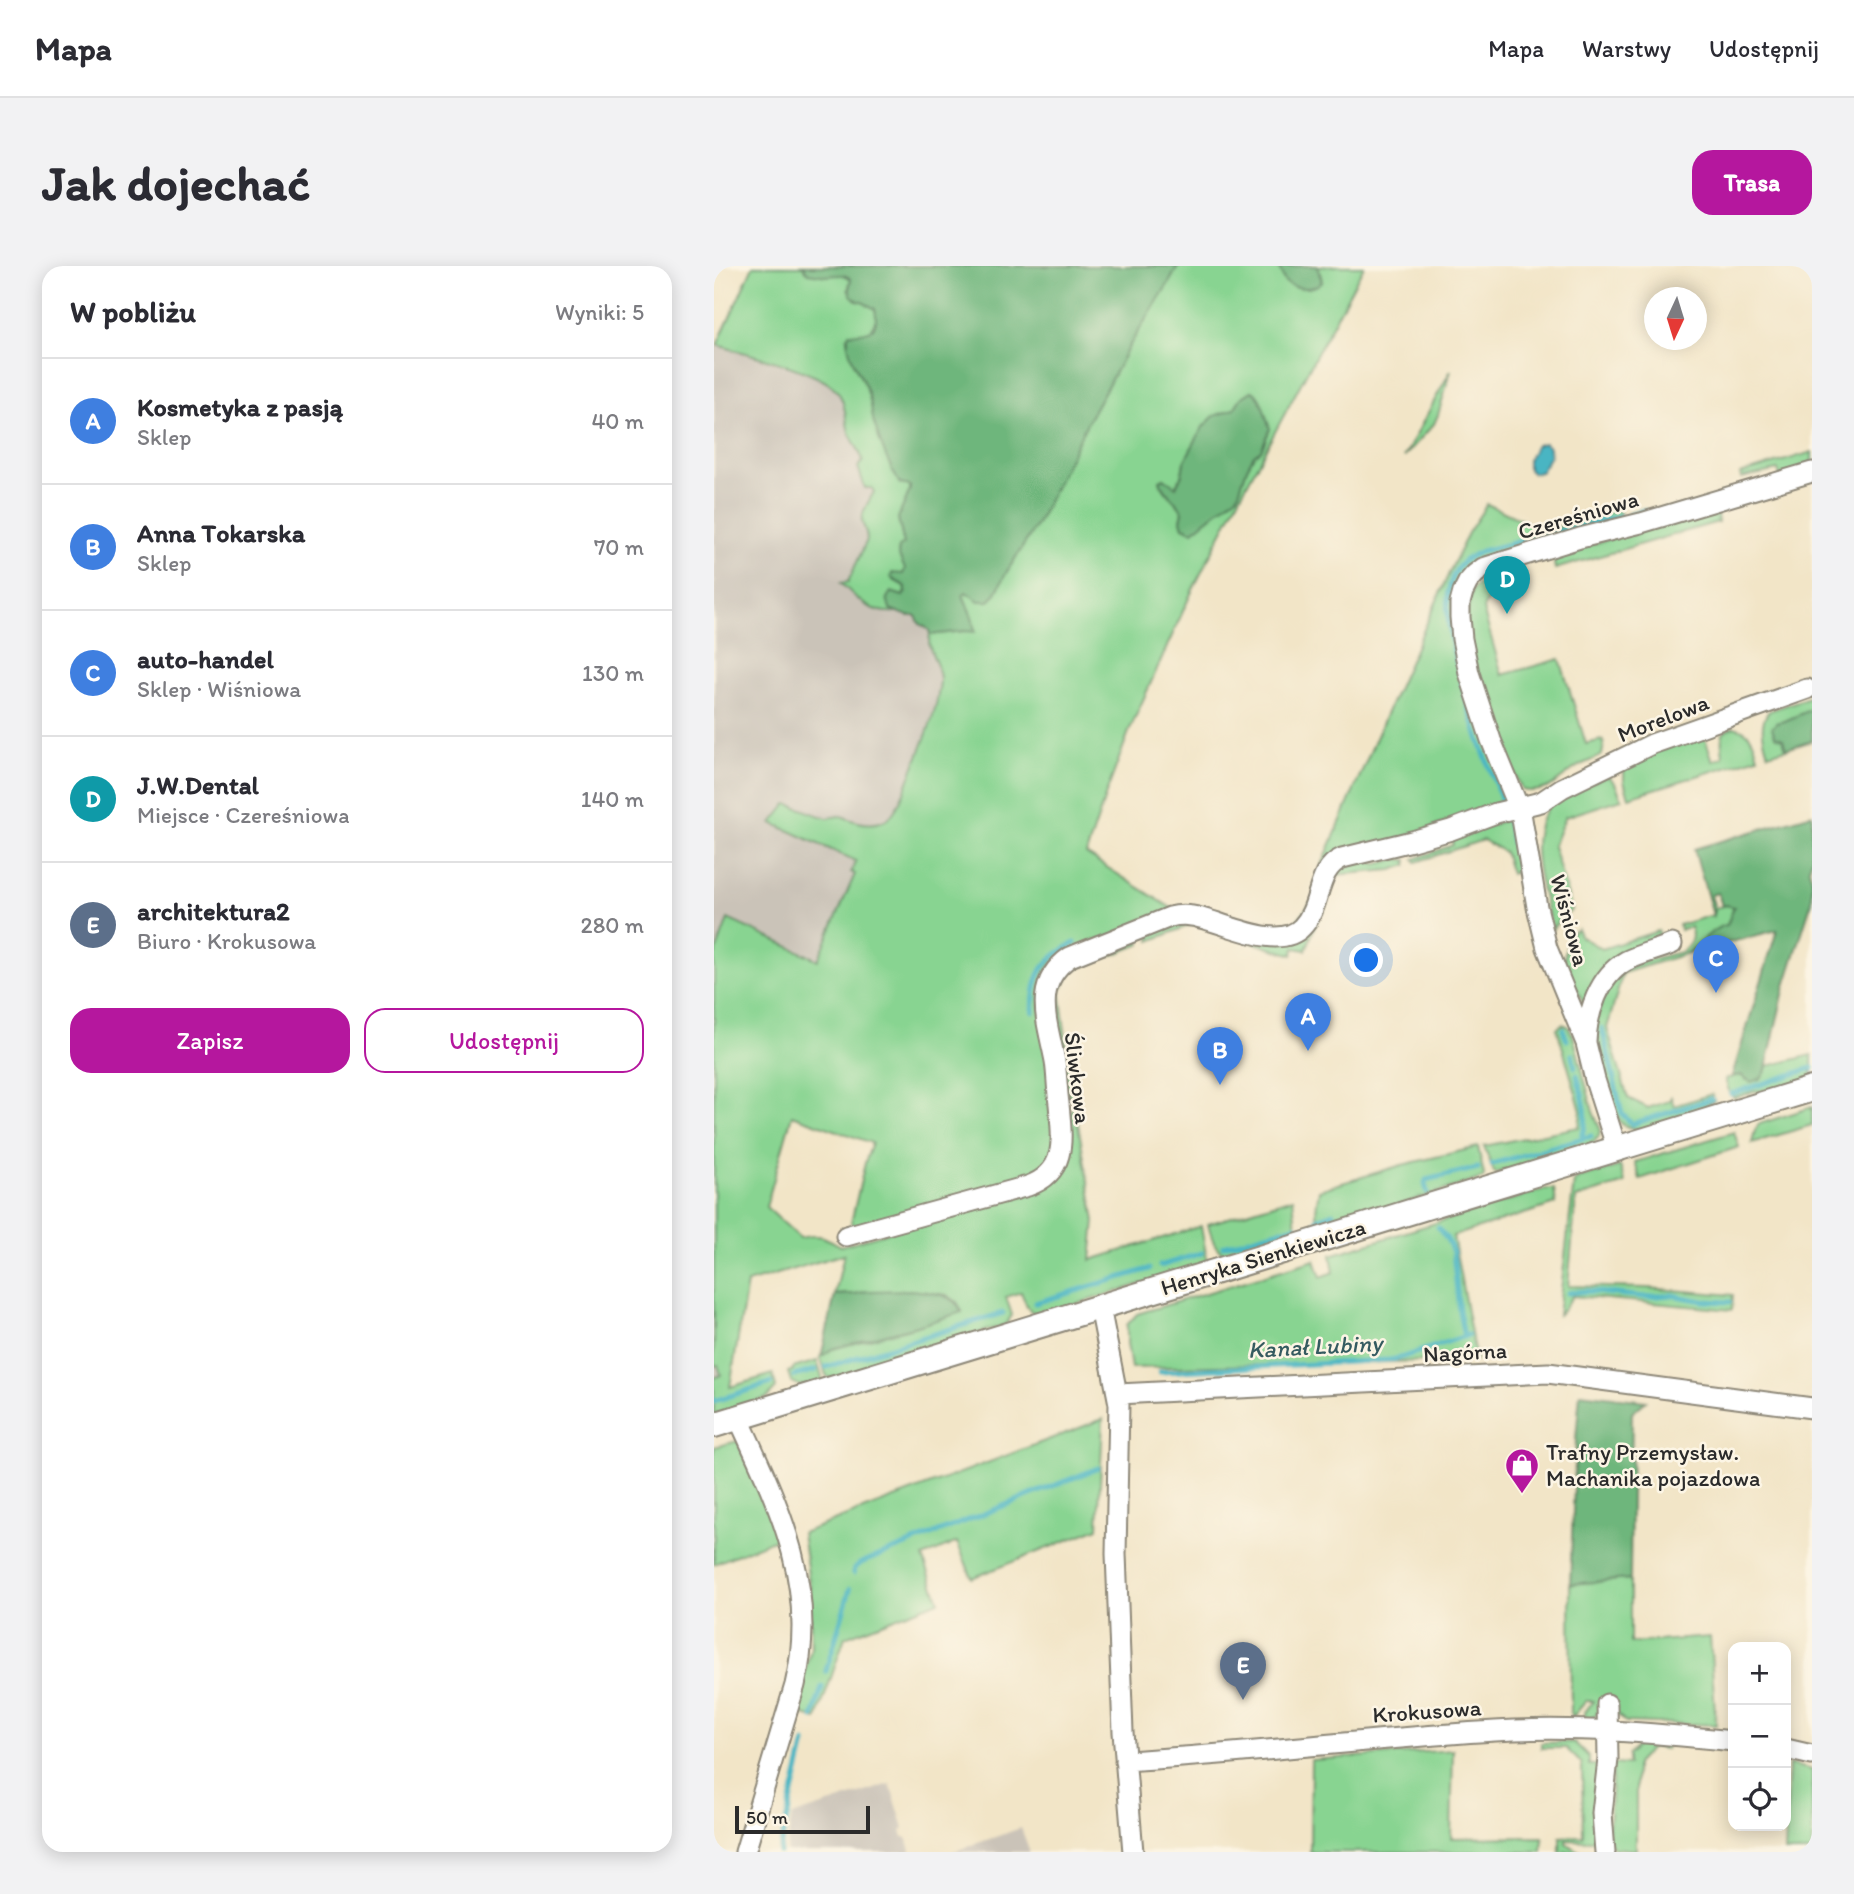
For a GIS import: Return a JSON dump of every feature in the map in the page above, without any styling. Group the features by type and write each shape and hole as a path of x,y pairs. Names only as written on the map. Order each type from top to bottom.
{"street":[{"name":"Czereśniowa","path":"1519,807 1482,715 1469,673 1462,639 1460,603 1471,578 1483,568 1812,472"},
{"name":"Morelowa","path":"1045,1008 1048,983 1058,967 1078,953 1181,915 1196,916 1240,930 1272,936 1289,935 1305,924 1310,916 1322,880 1335,861 1451,830 1485,816 1541,802 1562,788 1652,744 1807,689"},
{"path":"1526,836 1531,815 1541,802"},
{"name":"Wiśniowa","path":"1519,807 1547,948 1587,1043 1595,1080 1617,1149"},
{"name":"Wiśniowa","path":"1587,1043 1592,1010 1614,969 1626,961 1672,944"},
{"name":"Śliwkowa","path":"846,1237 1037,1182 1052,1170 1060,1154 1062,1138 1058,1078 1045,1008"},
{"name":"Henryka Sienkiewicza","path":"714,1425 1812,1089"},
{"path":"1100,1307 1118,1394 1116,1554 1125,1761 1133,1852"},
{"name":"Nagórna","path":"1118,1394 1548,1373 1812,1408"},
{"path":"738,1417 791,1545 797,1570 802,1619 799,1665 744,1852"},
{"path":"1605,1852 1602,1813 1608,1759 1607,1704"},
{"name":"Krokusowa","path":"1125,1761 1497,1730 1607,1729 1728,1741"},
{"path":"1791,1750 1812,1755"}],"shaded area":[{"path":"717,345 798,369 850,393 963,673 793,1108 751,1261 731,1380 714,1386 714,351"},
{"path":"890,1784 904,1828 901,1830 903,1837 906,1837 911,1852 786,1852 792,1816"},
{"path":"1021,1828 1030,1852 952,1852"}],"green space":[{"path":"753,266 803,266 805,270 814,273 843,274 851,279 848,290 857,301 867,303 875,309 877,317 870,332 847,338 854,364 867,390 891,467 900,484 910,485 911,490 898,519 906,569 893,580 906,587 903,596 891,592 890,609 896,612 872,608 859,601 841,583 848,582 867,540 862,518 874,492 872,488 865,488 858,467 863,461 849,432 840,395 816,376 717,345"},
{"path":"803,266 1178,266 1131,343 1089,419 1037,524 995,595 989,601 979,601 966,592 963,595 975,632 930,635 929,630 919,623 916,616 890,609 887,598 891,592 903,596 906,592 904,586 891,577 892,573 903,574 905,569 898,554 899,547 904,544 898,518 910,486 900,484 892,470 874,423 869,394 848,347 849,333 866,332 874,327 875,309 852,296 851,279 848,277 808,273"},
{"path":"1178,266 1278,266 1285,282 1309,288 1322,282 1317,266 1364,266 1193,589 1130,729 1086,854 1173,909 1185,907 1269,929 1293,926 1283,930 1270,932 1242,927 1190,910 1180,911 1075,948 1055,961 1046,972 1040,997 1050,1064 1057,1145 1049,1166 1029,1180 860,1228 851,1223 872,1143 792,1115 766,1207 800,1238 822,1237 841,1246 1031,1190 1053,1178 1061,1168 1067,1143 1065,1128 1071,1110 1075,1107 1095,1221 1091,1260 1201,1226 1207,1260 1203,1265 1044,1314 1032,1312 1021,1292 1006,1297 1012,1315 1002,1326 830,1379 820,1357 832,1349 962,1311 957,1302 947,1295 919,1291 868,1291 835,1295 844,1254 747,1283 730,1387 773,1374 776,1388 767,1398 714,1415 714,1378 721,1375 718,1365 714,1366 714,958 728,919 818,960 855,874 851,872 856,861 772,823 787,804 825,817 842,816 866,823 888,819 892,814 904,794 936,705 940,675 930,646 930,635 975,631 963,595 966,591 979,601 989,601 995,595 1037,524 1089,419 1131,343","holes":["1252,391 1256,394 1270,429 1261,450 1254,455 1247,468 1238,495 1192,531 1183,527 1183,512 1160,480 1164,478 1175,488 1184,462 1203,427 1214,416 1234,409 1241,398"]},
{"path":"1278,266 1317,266 1322,282 1309,288 1294,286 1285,282"},
{"path":"1451,370 1434,424 1404,457"},
{"path":"1252,391 1261,402 1270,429 1261,450 1254,455 1247,468 1238,495 1193,531 1183,527 1183,512 1160,480 1164,478 1176,487 1184,462 1203,427 1214,416 1234,409 1241,398"},
{"path":"1812,452 1812,467 1780,476 1778,470 1741,478 1740,474"},
{"path":"1487,504 1545,531 1619,509 1621,519 1496,553 1480,560 1457,589 1507,801 1321,867 1450,571 1468,533"},
{"path":"1710,511 1717,515 1718,522 1555,569 1554,563 1560,553"},
{"path":"1521,575 1522,578 1507,582 1504,580 1504,583 1494,586 1483,609 1502,675 1560,659 1586,744 1602,740 1604,744 1602,755 1539,790 1522,790 1487,713 1465,622 1472,590 1486,576"},
{"path":"1812,696 1812,709 1776,723 1779,738 1783,739 1786,749 1768,754 1763,727 1769,711"},
{"path":"1812,709 1812,741 1786,749 1783,739 1775,736 1772,728 1776,723"},
{"path":"1734,727 1745,731 1751,737 1758,757 1629,797 1624,781 1624,768 1643,756 1698,736 1706,741 1713,761 1723,757 1723,735"},
{"path":"1608,776 1615,783 1622,799 1565,817 1553,846 1572,910 1552,929 1536,857 1540,822 1548,807 1562,795"},
{"path":"1812,814 1812,857 1809,869 1812,901 1785,986 1765,1073 1760,1079 1751,1082 1741,1075 1732,1076 1777,930 1685,954 1716,929 1727,925 1734,907 1722,906 1718,893 1711,895 1715,908 1713,915 1694,849"},
{"path":"1511,818 1521,867 1516,872 1511,874 1504,852 1483,840 1416,862 1414,859 1453,845 1451,838"},
{"path":"1396,859 1407,860 1407,865 1392,870 1334,875 1306,950 1294,948 1293,955 1193,924 1150,941 1155,930 1175,919 1281,942 1334,871 1362,861 1378,864"},
{"path":"1726,905 1734,907 1727,925 1685,954 1623,973 1607,1028 1628,1098 1648,1108 1669,1101 1671,1097 1674,1106 1712,1094 1714,1101 1695,1115 1665,1125 1642,1129 1626,1126 1621,1123 1613,1108 1596,1038 1595,1026 1603,994 1630,964 1681,952 1689,943 1692,934 1690,927 1680,930 1679,925 1713,915 1715,908"},
{"path":"1578,929 1580,936 1602,949 1658,931 1660,936 1657,942 1584,1004 1564,962 1571,933"},
{"path":"1134,939 1141,944 1073,970 1060,991 1073,1096 1068,1096 1049,993 1060,969"},
{"path":"1562,1024 1568,1026 1573,1035 1593,1112 1600,1128 1599,1136 1593,1143 1496,1173 1484,1146 1579,1127 1581,1111 1557,1028"},
{"path":"1812,1055 1812,1079 1734,1098 1730,1094 1725,1079 1740,1075 1747,1080 1765,1073 1767,1066"},
{"path":"1812,1107 1812,1125 1752,1143 1759,1124"},
{"path":"1734,1132 1739,1147 1640,1179 1635,1162"},
{"path":"1478,1147 1483,1178 1326,1228 1318,1220 1316,1211 1319,1190 1402,1165"},
{"path":"1620,1166 1625,1183 1576,1198 1568,1286 1647,1288 1733,1295 1732,1310 1573,1296 1558,1315 1574,1182"},
{"path":"1546,1189 1554,1189 1556,1204 1453,1236 1476,1360 1131,1368 1127,1325 1137,1314 1315,1260 1321,1277 1334,1272 1331,1255"},
{"path":"1293,1198 1296,1228 1294,1237 1230,1257 1214,1244 1208,1224"},
{"path":"912,1290 948,1297 962,1312 832,1349 821,1357 835,1295"},
{"path":"817,1361 821,1382 800,1386 791,1381 788,1372 793,1368"},
{"path":"1580,1393 1646,1401 1632,1413 1630,1579 1570,1584"},
{"path":"1103,1419 1098,1528 972,1578 957,1542 923,1557 939,1601 845,1637 817,1719 795,1712 811,1648 810,1588 802,1533"},
{"path":"738,1441 778,1538 714,1564 714,1447"},
{"path":"1630,1579 1630,1643 1710,1637 1716,1725 1626,1722 1615,1713 1600,1712 1585,1724 1585,1712 1593,1701 1586,1701 1571,1719 1570,1584"},
{"path":"1574,1742 1589,1757 1589,1765 1602,1765 1597,1831 1593,1841 1566,1840 1566,1843 1580,1852 1560,1852 1560,1837 1583,1836 1582,1764 1566,1748 1541,1748 1541,1743"},
{"path":"1640,1743 1667,1746 1666,1749 1652,1747 1636,1764 1636,1850 1614,1848 1608,1842 1613,1764 1628,1765 1628,1755"},
{"path":"1453,1750 1451,1838 1543,1837 1542,1852 1310,1852 1311,1760"},
{"path":"1791,1765 1812,1770 1812,1852 1785,1852 1786,1831 1791,1831"}],"water":[{"path":"1544,443 1549,447 1550,455 1541,472 1533,473 1528,469 1528,460 1536,445"}],"waterway":[{"path":"1630,514 1644,510"},
{"path":"1460,674 1450,632 1448,600 1455,573 1463,562 1482,551 1619,516"},
{"path":"1462,683 1476,732 1502,801"},
{"path":"1507,817 1518,867"},
{"path":"1033,1012 1035,988 1042,970 1055,956 1075,943"},
{"path":"1602,1028 1622,1114 1632,1124 1712,1099"},
{"path":"1563,1029 1567,1040"},
{"path":"1572,1055 1575,1067"},
{"path":"1731,1094 1812,1068"},
{"path":"1577,1075 1586,1114 1582,1138"},
{"path":"1492,1164 1591,1136"},
{"path":"1427,1192 1426,1180 1478,1168"},
{"path":"1317,1219 1333,1213"},
{"path":"1223,1246 1296,1226"},
{"path":"1438,1228 1453,1252 1464,1337"},
{"path":"1160,1266 1202,1253"},
{"path":"1035,1303 1149,1269"},
{"name":"Kanał Lubiny","path":"1568,1293 1586,1291 1645,1297 1671,1295 1703,1301 1730,1302"},
{"path":"826,1367 1003,1313"},
{"name":"Kanał Lubiny","path":"1160,1372 1389,1360 1468,1335"},
{"path":"794,1376 816,1370"},
{"path":"714,1401 771,1383"},
{"name":"Kanał Lubiny","path":"854,1573 861,1563 1098,1468"},
{"name":"Kanał Lubiny","path":"826,1671 850,1589"},
{"name":"Kanał Lubiny","path":"813,1717 822,1687"},
{"name":"Kanał Lubiny","path":"779,1852 805,1743"}],"place":[{"name":"J.W.Dental","path":"1507,614"},
{"name":"auto-handel","path":"1716,993"},
{"name":"Kosmetyka z pasją","path":"1308,1051"},
{"name":"Anna Tokarska","path":"1220,1085"},
{"name":"Trafny Przemysław. Machanika pojazdowa","path":"1522,1495"},
{"name":"architektura2","path":"1243,1700"}]}
